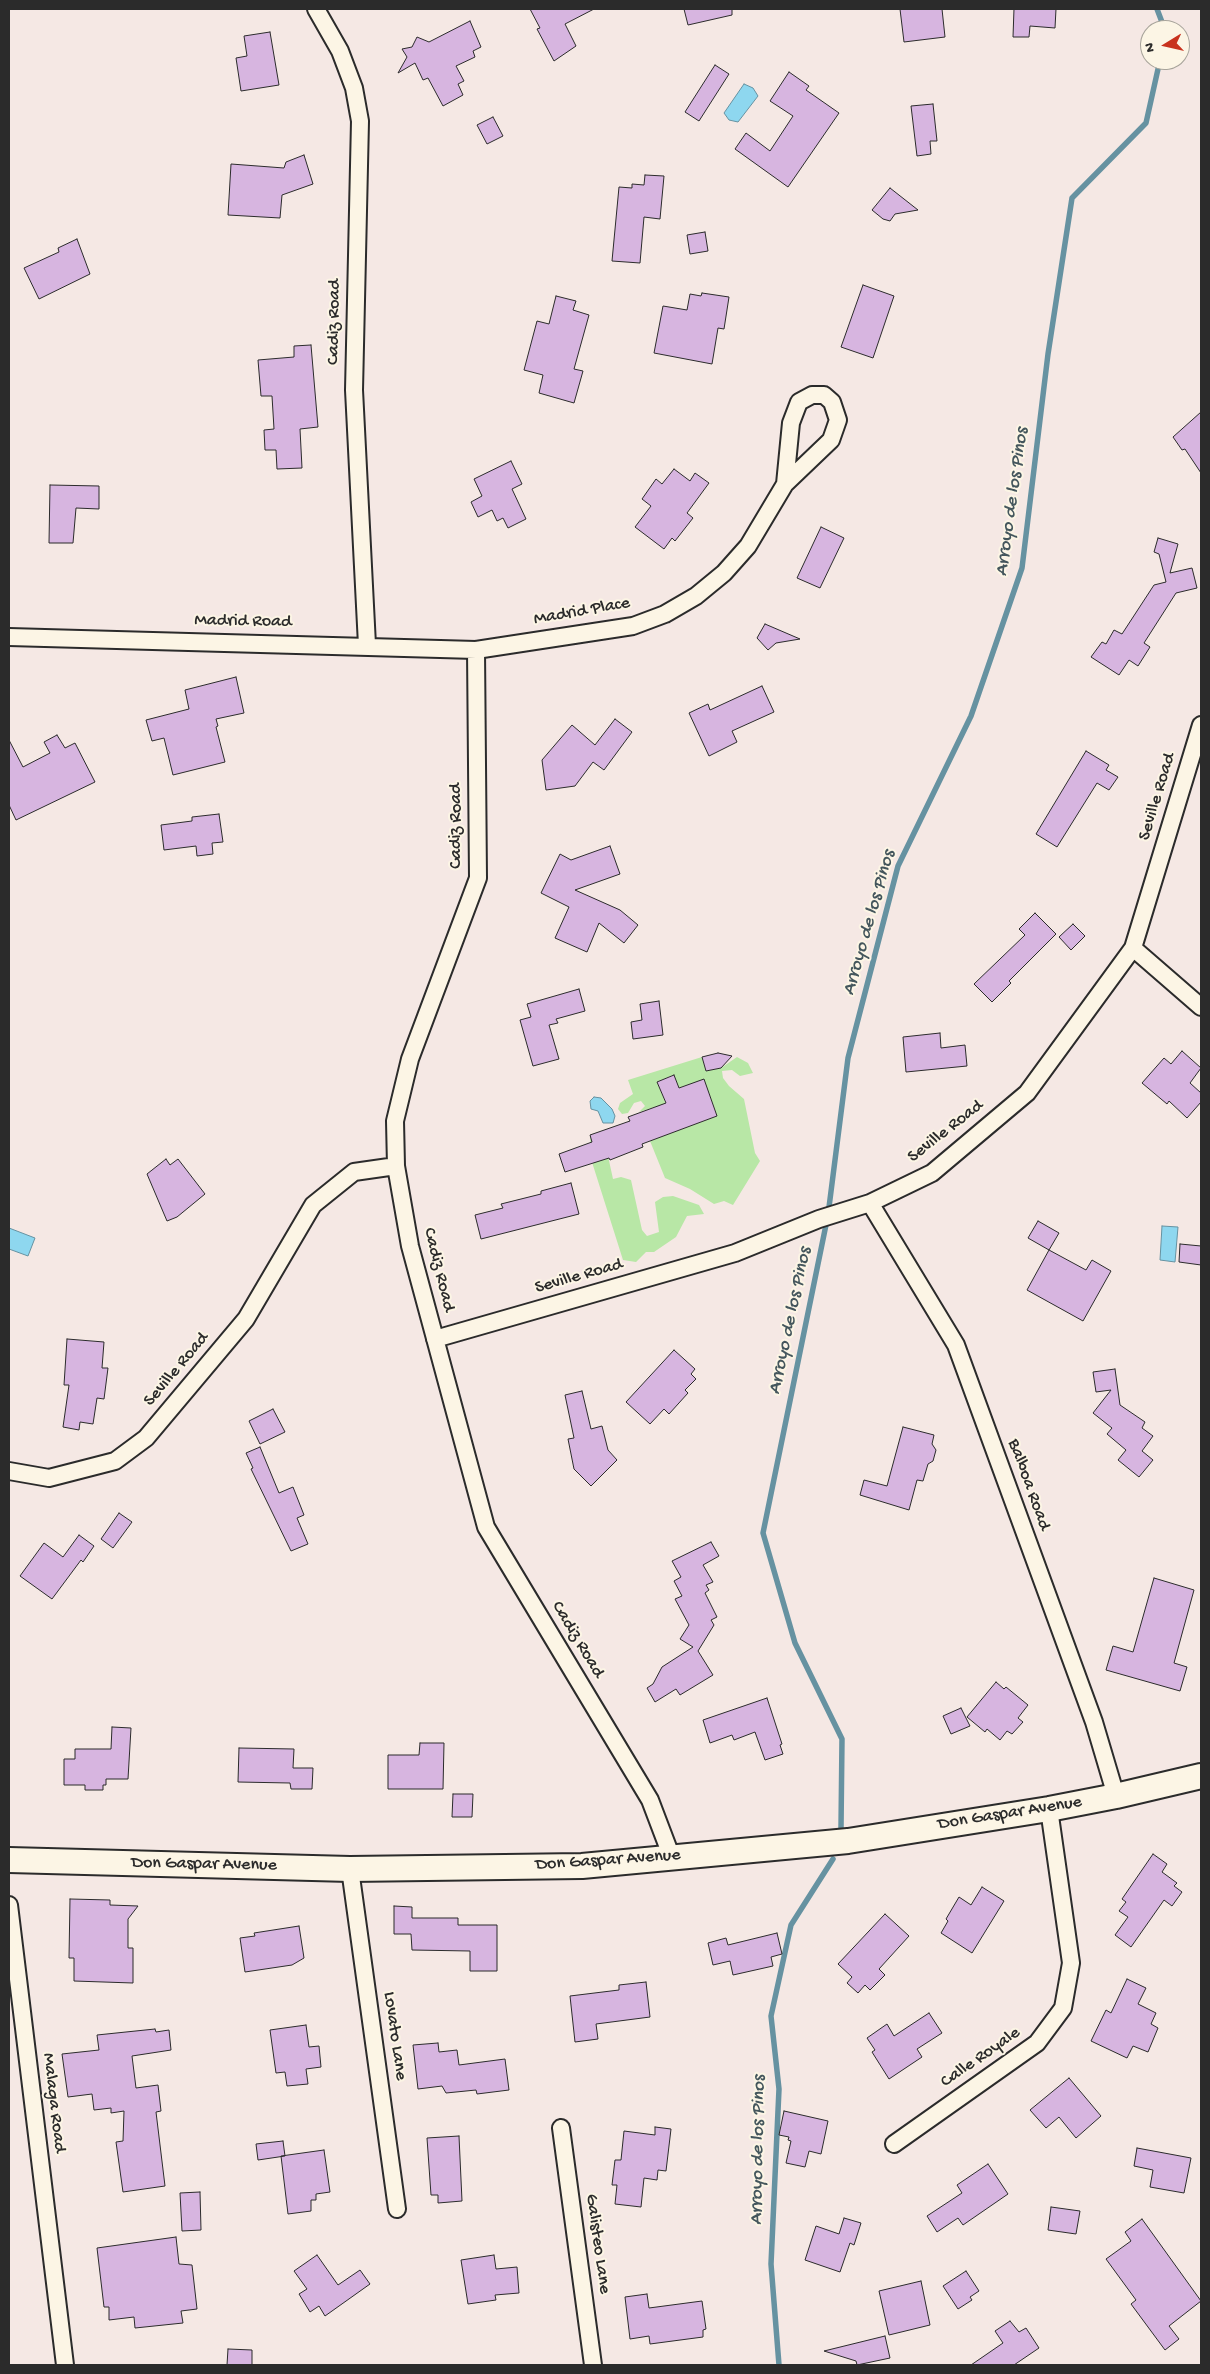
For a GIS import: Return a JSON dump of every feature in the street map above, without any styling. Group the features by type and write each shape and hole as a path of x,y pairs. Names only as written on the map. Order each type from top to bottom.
{"street":[{"name":"Cadiz Road","path":"316,9 340,51 354,88 360,121 354,415 367,645"},
{"name":"Madrid Place","path":"476,650 634,626 665,614 696,596 724,573 748,546 785,484 830,440 838,420 832,402 824,395 812,395 799,402 790,423 785,484"},
{"name":"Madrid Road","path":"9,637 367,645 476,650"},
{"name":"Cadiz Road","path":"476,650 478,878 410,1059 396,1121 396,1166 410,1246 486,1527 650,1800 672,1858"},
{"name":"Seville Road","path":"435,1339 735,1253 819,1218 870,1203 932,1173 1026,1093 1133,948 1201,725"},
{"path":"1133,948 1201,1007"},
{"name":"Seville Road","path":"9,1471 49,1478 115,1461 146,1438 246,1319 313,1205 354,1172 396,1166"},
{"name":"Balboa Road","path":"870,1203 956,1345 1094,1722 1116,1796"},
{"name":"Don Gaspar Avenue","path":"9,1860 350,1869 582,1866 848,1841 1049,1809 1116,1796 1201,1776"},
{"name":"Calle Royale","path":"894,2144 1037,2043 1062,2008 1071,1963 1049,1809"},
{"name":"Lovato Lane","path":"350,1869 397,2209"},
{"name":"Malaga Road","path":"9,1905 64,2365"},
{"name":"Galisteo Lane","path":"561,2128 593,2365"}],"green space":[{"path":"702,1057 706,1071 721,1068 737,1057 748,1063 753,1073 740,1076 732,1070 722,1071 723,1078 729,1086 744,1099 755,1153 760,1161 733,1205 724,1201 714,1204 690,1189 665,1178 650,1141 717,1116 709,1093 690,1084 679,1088 673,1075 657,1082 667,1107 655,1107 639,1112 645,1106 641,1101 634,1103 628,1113 622,1114 618,1109 620,1103 633,1094 628,1080"},
{"path":"590,1135 599,1159 608,1156 613,1179 621,1177 631,1180 642,1230 647,1236 659,1232 655,1202 663,1197 673,1196 699,1205 704,1214 687,1216 676,1237 654,1252 646,1252 636,1262 623,1260 591,1159"}],"water":[{"path":"744,84 753,88 758,96 738,122 729,120 724,113"},
{"path":"594,1097 601,1098 612,1109 615,1116 613,1123 603,1123 598,1111 591,1109 590,1101"},
{"path":"1162,1226 1178,1227 1175,1262 1160,1260"},
{"path":"9,1228 35,1238 28,1256 9,1249"}],"building":[{"path":"530,9 594,9 565,24 576,46 554,61 537,29 540,28"},
{"path":"684,9 732,9 732,15 688,25"},
{"path":"900,9 942,9 945,37 904,42"},
{"path":"1014,9 1056,9 1055,28 1030,26 1029,37 1013,37"},
{"path":"470,21 481,47 473,51 475,57 456,66 464,81 458,84 463,95 443,106 428,78 423,80 415,63 398,73 407,57 402,49 412,47 417,37 429,42"},
{"path":"270,32 279,85 241,91 236,58 247,56 244,36"},
{"path":"715,65 729,74 699,121 685,112"},
{"path":"789,72 809,86 806,90 839,113 788,187 735,149 746,133 770,151 793,116 770,101"},
{"path":"933,104 937,141 930,141 931,154 917,156 911,106"},
{"path":"493,117 503,136 487,144 477,125"},
{"path":"304,155 313,184 282,195 280,218 228,215 231,164 284,168 286,162"},
{"path":"645,175 664,176 660,219 644,217 640,263 612,261 619,187 632,188 632,184 644,185"},
{"path":"890,188 918,210 895,214 890,221 883,219 872,210"},
{"path":"705,232 708,251 690,254 687,235"},
{"path":"77,239 90,274 39,299 24,268 59,252 58,248"},
{"path":"863,285 894,296 873,358 841,347"},
{"path":"702,293 729,297 724,329 718,328 712,364 654,353 663,306 687,310 690,294 701,296"},
{"path":"556,296 576,301 573,310 589,315 574,369 583,371 574,403 539,393 543,375 524,370 537,321 549,324"},
{"path":"311,345 318,427 300,429 302,468 277,469 276,450 265,450 264,430 274,429 272,396 261,396 258,360 294,357 294,346"},
{"path":"1201,412 1201,473 1185,449 1182,450 1173,437"},
{"path":"511,461 522,484 512,489 526,519 508,528 503,518 497,521 492,510 478,517 471,502 482,496 474,479"},
{"path":"674,469 690,481 695,473 709,483 687,513 693,518 675,541 672,538 664,549 635,527 651,506 642,499 656,479 662,484"},
{"path":"50,485 99,486 99,509 76,508 73,543 49,543"},
{"path":"821,527 844,538 820,588 797,578"},
{"path":"1158,538 1178,544 1170,573 1192,568 1197,588 1176,593 1144,643 1150,647 1138,666 1129,660 1119,675 1091,657 1102,642 1106,644 1114,630 1122,634 1154,585 1166,582 1159,554 1154,552"},
{"path":"765,624 800,639 776,643 768,650 757,638"},
{"path":"236,677 244,713 216,719 218,726 216,727 225,762 173,775 164,738 152,741 146,720 189,709 185,690"},
{"path":"762,686 774,712 732,731 737,742 709,756 689,713 708,704 710,710"},
{"path":"615,719 632,732 604,770 593,762 575,786 546,790 542,760 572,725 595,745"},
{"path":"57,735 65,748 75,743 95,782 16,820 9,805 9,740 23,767 50,753 44,742"},
{"path":"1086,751 1109,765 1106,770 1118,777 1109,790 1097,783 1057,847 1036,834"},
{"path":"219,814 223,842 212,843 213,854 197,856 196,846 164,850 161,825 192,821 192,817"},
{"path":"610,846 620,874 575,890 620,910 638,925 624,943 599,923 587,952 555,938 569,907 541,893 560,854 571,860"},
{"path":"1035,913 1056,934 1009,981 1011,983 992,1002 974,984 1025,935 1019,929"},
{"path":"1073,924 1085,936 1071,950 1059,937"},
{"path":"579,989 585,1011 556,1019 558,1023 549,1025 559,1059 533,1066 520,1020 531,1017 527,1004"},
{"path":"659,1001 663,1035 633,1039 631,1022 642,1020 640,1004"},
{"path":"940,1033 941,1048 965,1045 967,1066 906,1072 903,1037"},
{"path":"1182,1051 1201,1068 1190,1083 1201,1093 1201,1102 1187,1118 1169,1101 1167,1104 1142,1083 1164,1058 1171,1064"},
{"path":"718,1053 732,1056 721,1068 706,1071 702,1057"},
{"path":"674,1075 679,1088 704,1079 717,1116 642,1144 643,1147 610,1160 609,1158 565,1172 559,1154 592,1142 590,1135 630,1121 628,1117 666,1103 657,1082"},
{"path":"166,1159 170,1165 178,1159 205,1194 177,1217 167,1221 147,1174"},
{"path":"571,1183 579,1214 481,1239 475,1215 503,1208 501,1204 541,1194 541,1191"},
{"path":"1038,1221 1059,1233 1049,1250 1028,1238"},
{"path":"1180,1244 1201,1246 1201,1265 1179,1262"},
{"path":"1049,1250 1086,1270 1092,1260 1111,1271 1083,1321 1027,1290"},
{"path":"67,1339 104,1342 102,1368 108,1368 104,1399 97,1398 93,1424 80,1422 79,1430 63,1427 69,1385 64,1385"},
{"path":"674,1350 695,1369 691,1374 696,1379 685,1390 688,1393 669,1414 664,1409 650,1424 626,1402"},
{"path":"1115,1369 1120,1405 1145,1422 1142,1428 1153,1436 1142,1451 1153,1460 1139,1477 1118,1460 1126,1450 1107,1434 1112,1428 1093,1413 1111,1390 1096,1392 1093,1372"},
{"path":"582,1391 591,1429 602,1426 608,1450 617,1460 591,1486 574,1469 568,1439 574,1438 565,1395"},
{"path":"273,1409 285,1432 260,1444 249,1421"},
{"path":"903,1427 934,1435 932,1444 936,1450 933,1461 928,1464 923,1481 917,1480 909,1510 860,1495 864,1480 887,1486"},
{"path":"260,1447 279,1493 293,1487 304,1515 297,1518 308,1544 291,1551 251,1469 253,1468 246,1453"},
{"path":"119,1513 132,1522 113,1548 101,1539"},
{"path":"79,1535 94,1546 52,1599 20,1576 44,1543 63,1557"},
{"path":"711,1542 719,1556 703,1565 713,1582 706,1585 709,1590 705,1593 717,1617 711,1620 714,1625 698,1651 713,1675 680,1695 676,1689 655,1702 647,1688 653,1684 662,1667 693,1647 680,1639 689,1625 675,1599 682,1596 674,1581 681,1577 672,1561"},
{"path":"1154,1578 1194,1590 1174,1663 1187,1667 1180,1691 1106,1670 1113,1646 1133,1652"},
{"path":"996,1682 1004,1689 1006,1687 1028,1705 1018,1718 1023,1722 1012,1734 1007,1731 1000,1740 987,1729 985,1732 967,1717"},
{"path":"767,1698 782,1744 780,1745 783,1754 765,1760 755,1732 734,1740 732,1735 710,1743 703,1720"},
{"path":"961,1708 970,1726 951,1734 943,1716"},
{"path":"112,1727 131,1728 128,1779 106,1779 106,1785 103,1785 103,1790 85,1790 85,1785 64,1785 64,1759 75,1759 75,1749 111,1749"},
{"path":"420,1743 444,1743 443,1789 388,1789 388,1755 419,1755"},
{"path":"239,1748 294,1749 293,1768 313,1768 312,1789 291,1789 290,1783 238,1782"},
{"path":"453,1794 473,1794 472,1817 452,1817"},
{"path":"1153,1854 1167,1864 1162,1872 1177,1883 1174,1886 1182,1892 1172,1906 1164,1900 1131,1947 1115,1935 1128,1917 1119,1911 1126,1902 1122,1899"},
{"path":"982,1887 1004,1901 972,1953 941,1933 948,1921 946,1919 959,1897 971,1905"},
{"path":"70,1899 110,1900 110,1905 138,1906 128,1919 128,1948 133,1948 133,1983 74,1981 74,1958 69,1958"},
{"path":"394,1906 412,1907 412,1918 458,1918 458,1925 497,1925 497,1971 470,1971 470,1951 412,1950 411,1934 394,1934"},
{"path":"885,1914 909,1936 879,1969 885,1975 870,1990 865,1985 858,1993 847,1983 852,1977 838,1964"},
{"path":"299,1926 304,1958 292,1965 245,1972 240,1938 255,1936 254,1933"},
{"path":"777,1933 782,1954 771,1957 773,1966 733,1975 730,1961 713,1965 708,1943 726,1938 728,1945"},
{"path":"1127,1979 1146,1988 1138,2004 1156,2013 1151,2024 1158,2028 1148,2052 1133,2046 1127,2058 1091,2041 1106,2010 1111,2013"},
{"path":"646,1982 650,2017 596,2024 598,2039 575,2042 570,1996 619,1990 619,1985"},
{"path":"929,2013 942,2033 917,2049 922,2057 889,2079 872,2052 875,2050 867,2038 887,2024 894,2036"},
{"path":"306,2025 309,2047 319,2046 321,2067 306,2069 308,2084 287,2086 285,2072 276,2073 270,2030"},
{"path":"155,2029 156,2032 169,2030 171,2050 132,2056 136,2088 158,2085 161,2111 156,2112 165,2186 123,2192 116,2142 123,2141 124,2111 111,2113 111,2108 94,2110 92,2094 68,2097 62,2054 99,2050 97,2035"},
{"path":"438,2043 439,2052 457,2050 459,2065 505,2059 509,2090 477,2094 476,2090 446,2093 442,2086 418,2089 413,2045"},
{"path":"1069,2078 1101,2116 1076,2138 1059,2117 1046,2128 1030,2110"},
{"path":"784,2111 828,2121 821,2154 809,2151 805,2167 786,2163 791,2141 788,2140 789,2137 779,2135"},
{"path":"655,2127 671,2129 666,2171 658,2170 657,2180 644,2178 641,2207 615,2204 617,2185 612,2185 615,2160 621,2160 624,2131 655,2135"},
{"path":"459,2136 462,2201 438,2203 438,2195 431,2195 427,2138"},
{"path":"283,2141 285,2156 258,2160 256,2144"},
{"path":"1137,2148 1191,2158 1184,2193 1150,2187 1153,2170 1134,2166"},
{"path":"324,2150 330,2192 316,2194 316,2200 311,2200 311,2211 288,2214 281,2156"},
{"path":"988,2164 1008,2194 963,2225 958,2218 937,2232 927,2216 962,2193 957,2185"},
{"path":"200,2192 201,2230 182,2231 180,2193"},
{"path":"1051,2207 1080,2211 1076,2234 1048,2230"},
{"path":"844,2218 861,2223 854,2245 850,2243 840,2272 805,2260 816,2226 839,2234"},
{"path":"1142,2219 1201,2301 1169,2326 1179,2339 1165,2350 1131,2304 1136,2300 1106,2259 1131,2241 1125,2232"},
{"path":"176,2237 179,2264 192,2265 197,2309 181,2311 183,2323 135,2328 134,2317 109,2320 109,2307 104,2307 97,2248"},
{"path":"317,2255 338,2285 360,2270 370,2284 325,2316 319,2306 310,2312 299,2294 307,2289 294,2271"},
{"path":"494,2255 496,2269 517,2267 519,2293 495,2295 496,2300 468,2304 461,2260"},
{"path":"966,2271 979,2291 970,2297 972,2300 958,2309 943,2286"},
{"path":"921,2281 930,2325 889,2335 879,2291"},
{"path":"647,2294 649,2308 702,2301 706,2329 703,2330 703,2337 650,2344 649,2336 630,2339 625,2297"},
{"path":"1010,2321 1019,2332 1026,2328 1039,2348 1014,2365 971,2365 1003,2343 995,2331"},
{"path":"885,2336 890,2358 857,2365 856,2361 824,2351"},
{"path":"228,2349 252,2350 252,2365 227,2365"}],"waterway":[{"name":"Arroyo de los Pinos","path":"1157,9 1161,20"},
{"name":"Arroyo de los Pinos","path":"841,1828 842,1739 795,1643 763,1533 828,1215 848,1058 898,866 971,716 1022,568 1048,354 1072,198 1146,123 1158,70"},
{"name":"Arroyo de los Pinos","path":"779,2365 771,2264 779,2089 771,2016 791,1925 833,1859"}]}
